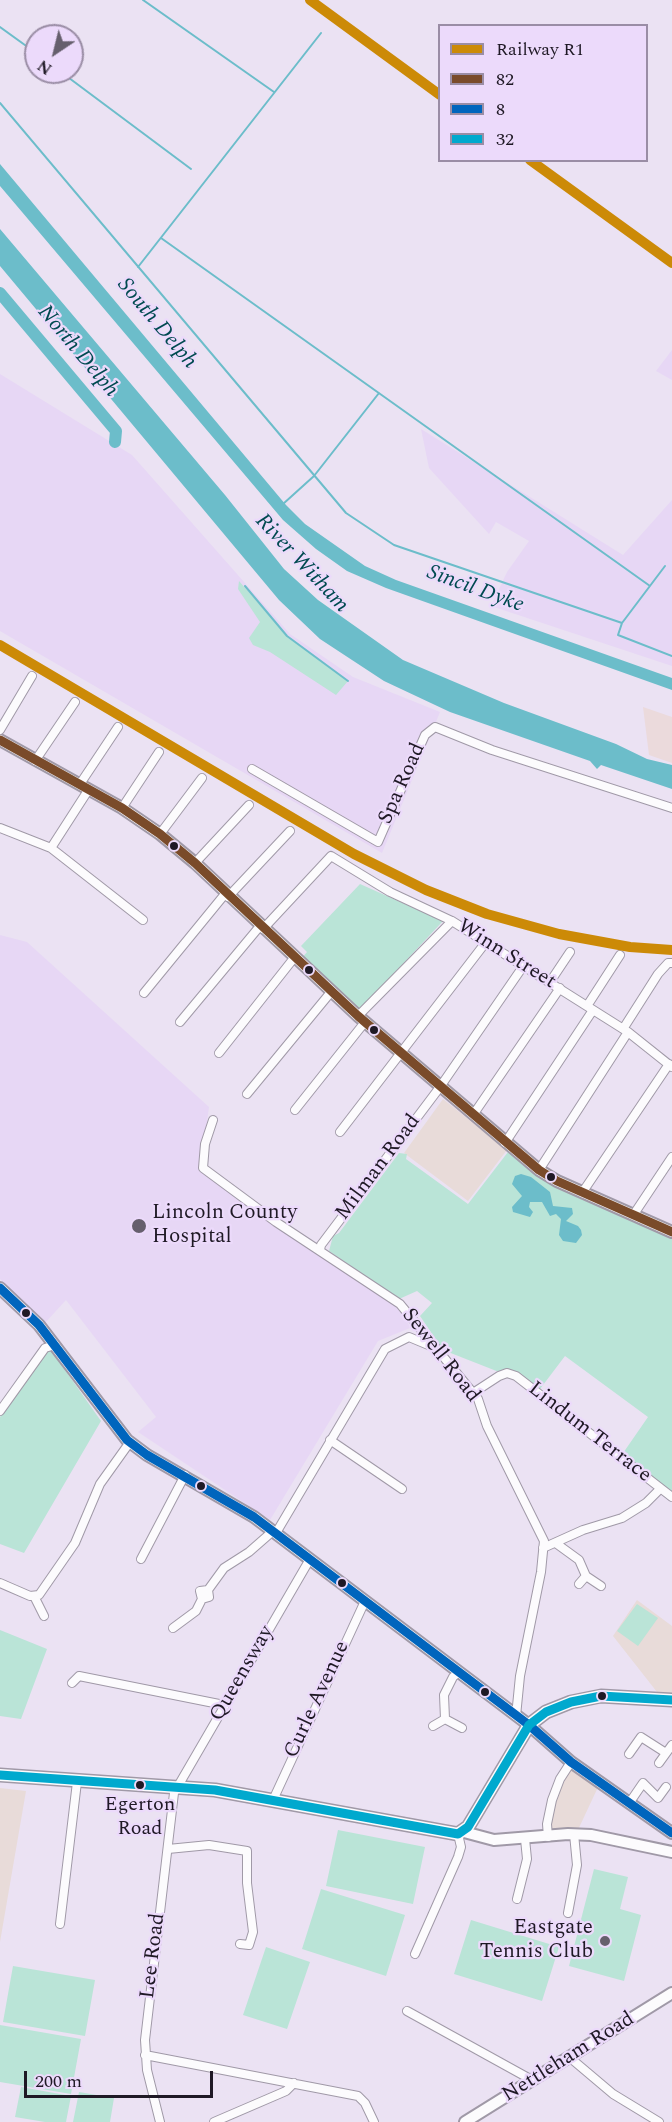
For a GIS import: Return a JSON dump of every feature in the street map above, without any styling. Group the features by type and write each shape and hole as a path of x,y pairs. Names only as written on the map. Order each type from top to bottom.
{"main road":[{"path":"0,1775 215,1791 461,1833 529,1725 546,1712 571,1702 601,1696 623,1696 671,1702"}],"street":[{"path":"0,729 32,676"},
{"path":"36,761 75,702"},
{"path":"51,848 117,727"},
{"name":"Spa Road","path":"252,769 378,842 425,735 435,727 492,750 672,808"},
{"path":"0,740 122,808 160,834 195,863 226,895 361,1019 539,1170 582,1193 672,1232"},
{"path":"122,808 159,752"},
{"path":"160,834 202,778"},
{"path":"195,863 249,805"},
{"path":"0,828 51,848 143,920"},
{"path":"144,993 226,895 290,831"},
{"name":"Winn Street","path":"262,928 331,856 390,892 452,921 524,965 626,1030 671,1066"},
{"path":"295,1110 361,1019 452,921"},
{"path":"180,1022 262,928"},
{"path":"339,1132 486,942"},
{"path":"550,982 570,952"},
{"path":"505,1143 621,955"},
{"path":"219,1053 294,958"},
{"path":"539,1170 670,963"},
{"name":"Milman Road","path":"320,1250 321,1245 440,1087 524,965"},
{"path":"473,1115 560,988"},
{"path":"248,1094 331,992"},
{"path":"582,1193 671,1066"},
{"name":"Sewell Road","path":"213,1120 205,1144 203,1168 276,1222 400,1304 418,1323 473,1393 494,1440 542,1533 543,1548 515,1710"},
{"path":"634,1214 672,1157"},
{"path":"0,1288 39,1325 130,1442 223,1497 275,1532 459,1672 515,1710 571,1761 672,1833"},
{"path":"172,1628 196,1611 202,1599 209,1597 208,1590 224,1568 275,1532 385,1349 409,1337 435,1347"},
{"path":"0,1411 45,1348 55,1345"},
{"name":"Lindum Terrace","path":"473,1393 499,1376 507,1373 516,1376 660,1490 672,1497"},
{"path":"330,1440 402,1489"},
{"path":"37,1595 75,1543 100,1484 130,1442"},
{"path":"141,1558 185,1475"},
{"path":"543,1548 557,1544 582,1530 622,1518 646,1503 660,1490"},
{"path":"557,1544 579,1560 586,1576 601,1586"},
{"name":"Queensway","path":"176,1788 310,1559"},
{"path":"579,1584 586,1576"},
{"path":"0,1583 37,1595"},
{"path":"37,1595 44,1616"},
{"name":"Curle Avenue","path":"273,1800 365,1600"},
{"path":"445,1719 444,1695 453,1677 459,1672"},
{"path":"72,1683 79,1676 224,1705"},
{"path":"433,1726 445,1719"},
{"path":"445,1719 462,1728"},
{"path":"629,1754 641,1737 666,1753"},
{"path":"658,1763 672,1745"},
{"path":"548,1837 546,1828 552,1800 571,1761"},
{"path":"60,1924 76,1782"},
{"path":"630,1802 643,1783 658,1798 666,1787"},
{"name":"Lee Road","path":"160,2122 145,2055 147,2010 176,1788"},
{"path":"415,1954 458,1857 461,1833 486,1839 591,1835 672,1852"},
{"path":"568,1913 577,1865 574,1834"},
{"path":"517,1899 527,1859 525,1839"},
{"path":"168,1849 209,1845 246,1851 253,1932 249,1945 240,1944"},
{"name":"Nettleham Road","path":"465,2122 568,2056 672,1994"},
{"path":"407,2011 532,2080"},
{"path":"145,2055 362,2098 374,2122"},
{"path":"568,2056 613,2094 659,2122"},
{"path":"214,2122 286,2091 294,2083"}],"shaded area":[{"path":"672,350 672,380 656,371"},
{"path":"0,374 132,455 290,634 353,677 440,712 382,853 0,631"},
{"path":"421,429 623,555 672,500 672,666 491,606 507,572 529,541 496,522 489,534 429,468"},
{"path":"643,707 672,717 672,763 649,755"},
{"name":"Lincoln County Hospital","path":"0,935 27,942 209,1107 200,1172 403,1311 410,1328 378,1341 270,1520 138,1432 156,1417 66,1300 45,1323 0,1279"},
{"path":"443,1099 507,1150 468,1201 404,1153"},
{"path":"637,1600 672,1626 672,1695 657,1692 613,1636"},
{"path":"569,1766 599,1785 577,1832 552,1831 552,1807"},
{"path":"0,1788 26,1791 0,1942"}],"green space":[{"path":"239,581 287,636 348,681 336,695 270,652 253,645 249,638 260,622 238,589"},
{"path":"360,884 443,921 358,1012 300,960 307,952 301,946"},
{"path":"508,1152 551,1183 648,1224 672,1238 672,1494 621,1456 648,1417 565,1356 540,1389 517,1374 499,1372 443,1350 420,1316 432,1303 417,1291 399,1299 329,1251 333,1236 339,1233 399,1153 407,1154 406,1159 468,1204"},
{"path":"45,1348 53,1353 101,1421 24,1553 0,1544 0,1417"},
{"path":"637,1604 658,1618 638,1646 617,1631"},
{"path":"0,1630 47,1649 21,1719 0,1716"},
{"path":"338,1830 425,1847 413,1904 326,1886"},
{"name":"Eastgate Tennis Club","path":"594,1869 628,1877 620,1909 641,1915 624,1981 569,1966"},
{"path":"321,1889 405,1915 386,1976 302,1949"},
{"path":"471,1920 559,1947 542,2001 454,1974"},
{"path":"266,1947 310,1962 287,2029 243,2015"},
{"path":"13,1966 95,1980 85,2036 3,2022"},
{"path":"0,2025 81,2039 71,2094 0,2082"},
{"path":"21,2087 71,2096 66,2122 45,2122 15,2117"},
{"path":"79,2092 114,2098 110,2122 73,2122"}],"water":[{"path":"0,164 286,505 305,524 365,566 396,580 672,678 672,690 386,588 347,571 316,549 283,520 0,186"},
{"path":"0,229 225,495 284,569 318,600 403,660 504,703 616,744 647,759 672,765 672,789 601,765 597,769 590,761 450,712 384,681 320,639 279,600 0,266"},
{"path":"521,1174 531,1177 550,1192 553,1206 572,1208 573,1214 566,1221 578,1226 581,1230 582,1235 576,1243 563,1241 559,1235 561,1219 556,1214 550,1216 542,1202 530,1202 529,1207 533,1212 530,1217 513,1212 512,1207 522,1196 512,1184 515,1176"}],"waterway":[{"path":"143,0 274,92"},
{"path":"0,27 24,44"},
{"name":"South Delph","path":"138,267 321,33"},
{"path":"77,84 191,169"},
{"path":"0,103 346,513 394,545 622,623"},
{"path":"161,238 650,586"},
{"name":"North Delph","path":"0,293 116,431 115,442"},
{"path":"283,504 314,476 379,393"},
{"path":"665,566 622,623 618,635 672,656"},
{"path":"245,586 287,636 348,681"}],"rail line":[{"name":"R1","path":"310,0 438,94"},
{"name":"R1","path":"533,162 672,263"},
{"name":"R1","path":"0,645 354,854 426,890 487,914 559,934 630,947 672,950"}],"transit line":[{"name":"82","path":"0,740 122,808 160,834 195,863 358,1016 539,1170 557,1181 672,1232"},
{"name":"8","path":"0,1288 39,1325 127,1440 147,1455 254,1517 529,1725 571,1762 672,1833"},
{"name":"32","path":"0,1775 215,1790 458,1834 468,1827 529,1725 546,1712 571,1702 601,1696 672,1700"}],"place":[{"name":"Lincoln County Hospital","path":"139,1226"},
{"name":"Egerton Road","path":"140,1785"},
{"name":"Eastgate Tennis Club","path":"605,1941"}],"water label":[{"name":"River Witham","path":"301,564"},
{"name":"Sincil Dyke","path":"475,590"}]}
